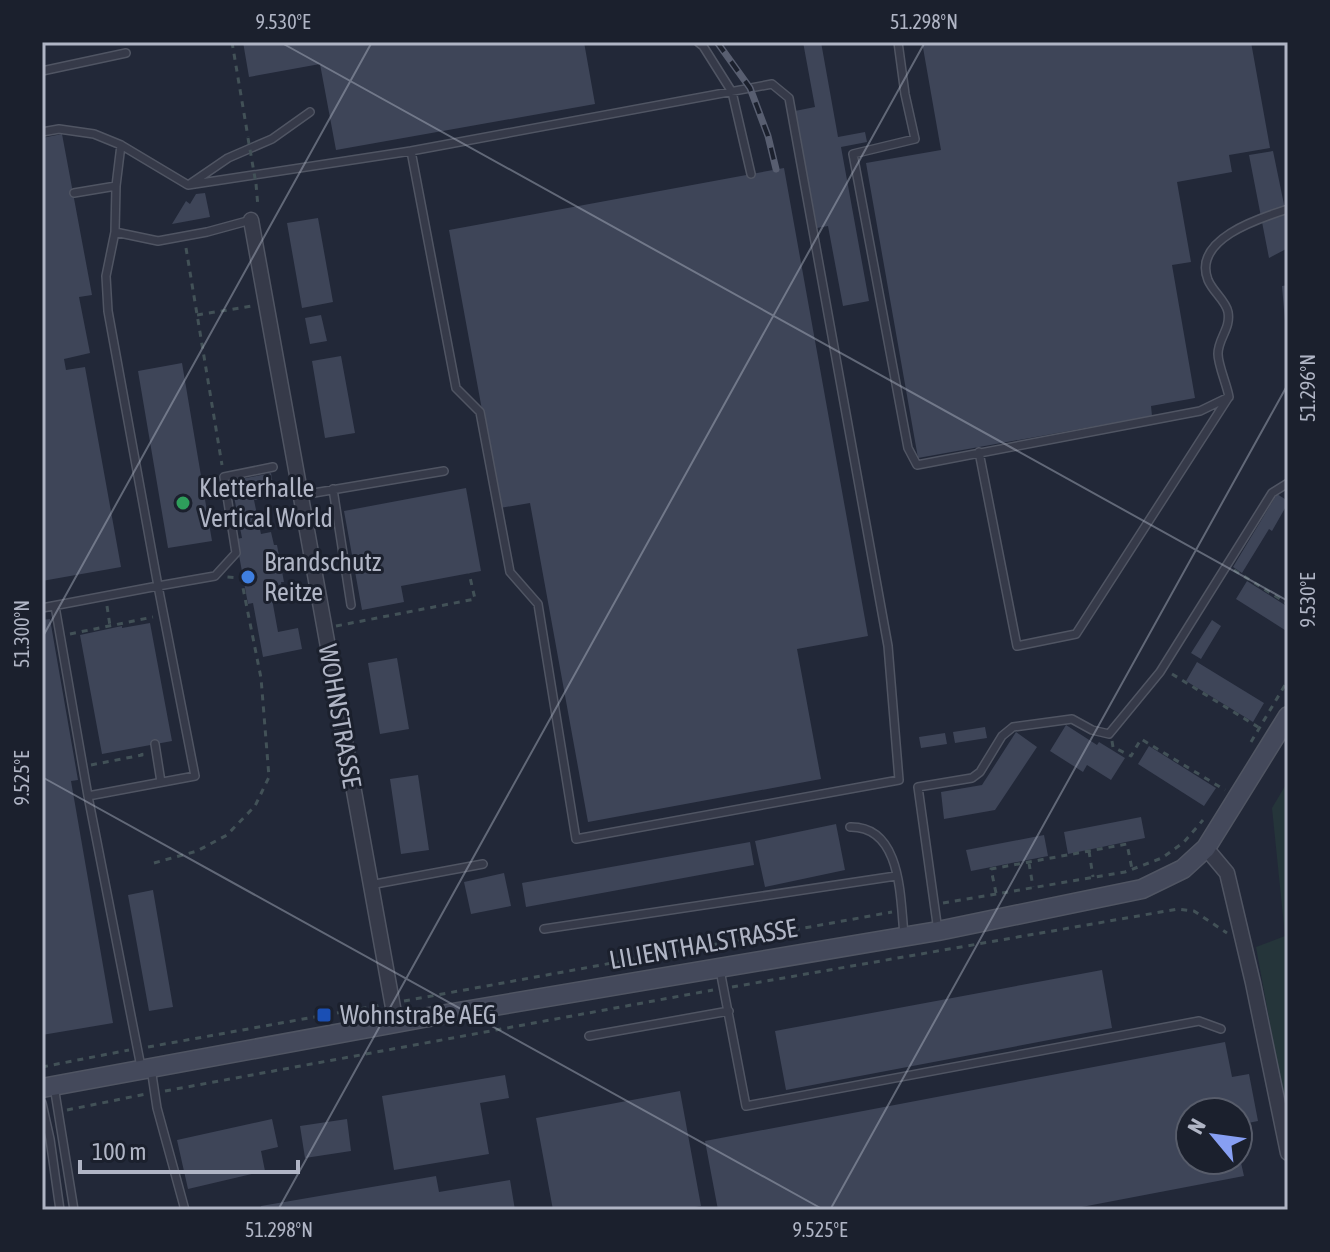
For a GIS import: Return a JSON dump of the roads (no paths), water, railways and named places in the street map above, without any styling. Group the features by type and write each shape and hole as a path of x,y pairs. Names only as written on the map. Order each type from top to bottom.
{"main road":[{"name":"LILIENTHALSTRASSE","path":"48,1087 905,937 1142,889 1183,869 1206,848 1288,716"}],"street":[{"name":"WOHNSTRASSE","path":"251,220 396,1024"},
{"path":"1206,848 1227,873 1283,1109 1288,1153"}],"lane":[{"path":"698,42 732,92 751,174"},
{"path":"898,42 915,139 853,154 908,448 917,465 1200,411 1229,397"},
{"path":"42,71 126,53"},
{"path":"42,132 59,129 94,134 121,145 188,185 411,151 772,84 789,98 888,646 899,780 576,839 538,604 510,572 480,412 456,388 411,151"},
{"path":"188,185 228,158 272,139 310,112"},
{"path":"88,796 195,776 108,311 106,276 115,232 121,145"},
{"path":"74,193 116,186"},
{"path":"979,452 1017,646 1076,634 1229,397 1218,356 1220,342 1228,327 1228,309 1209,281 1205,266 1212,250 1243,224 1288,209"},
{"path":"115,232 158,241 251,220"},
{"path":"42,608 215,576 236,553 224,477 273,467"},
{"path":"302,495 444,471"},
{"path":"938,931 918,787 972,778 980,772 1002,736 1013,727 1072,719 1092,730 1109,734 1136,705 1162,668 1272,493 1288,483"},
{"path":"333,489 351,605"},
{"path":"55,606 88,796 138,1049 155,1093 185,1210"},
{"path":"155,744 161,782"},
{"path":"850,827 867,829 882,839 893,859 905,937"},
{"path":"370,885 483,864"},
{"path":"544,929 896,876"},
{"path":"720,968 746,1106 1199,1021 1221,1029"},
{"path":"589,1036 729,1011"},
{"path":"48,1087 58,1111 74,1210"},
{"path":"42,1103 60,1210"}],"railway":[{"path":"717,42 750,88 768,136 776,169"}],"place":[{"name":"Kletterhalle Vertical World","path":"183,503"},
{"name":"Brandschutz Reitze","path":"248,577"},
{"name":"Wohnstraße AEG","path":"324,1015"}]}
